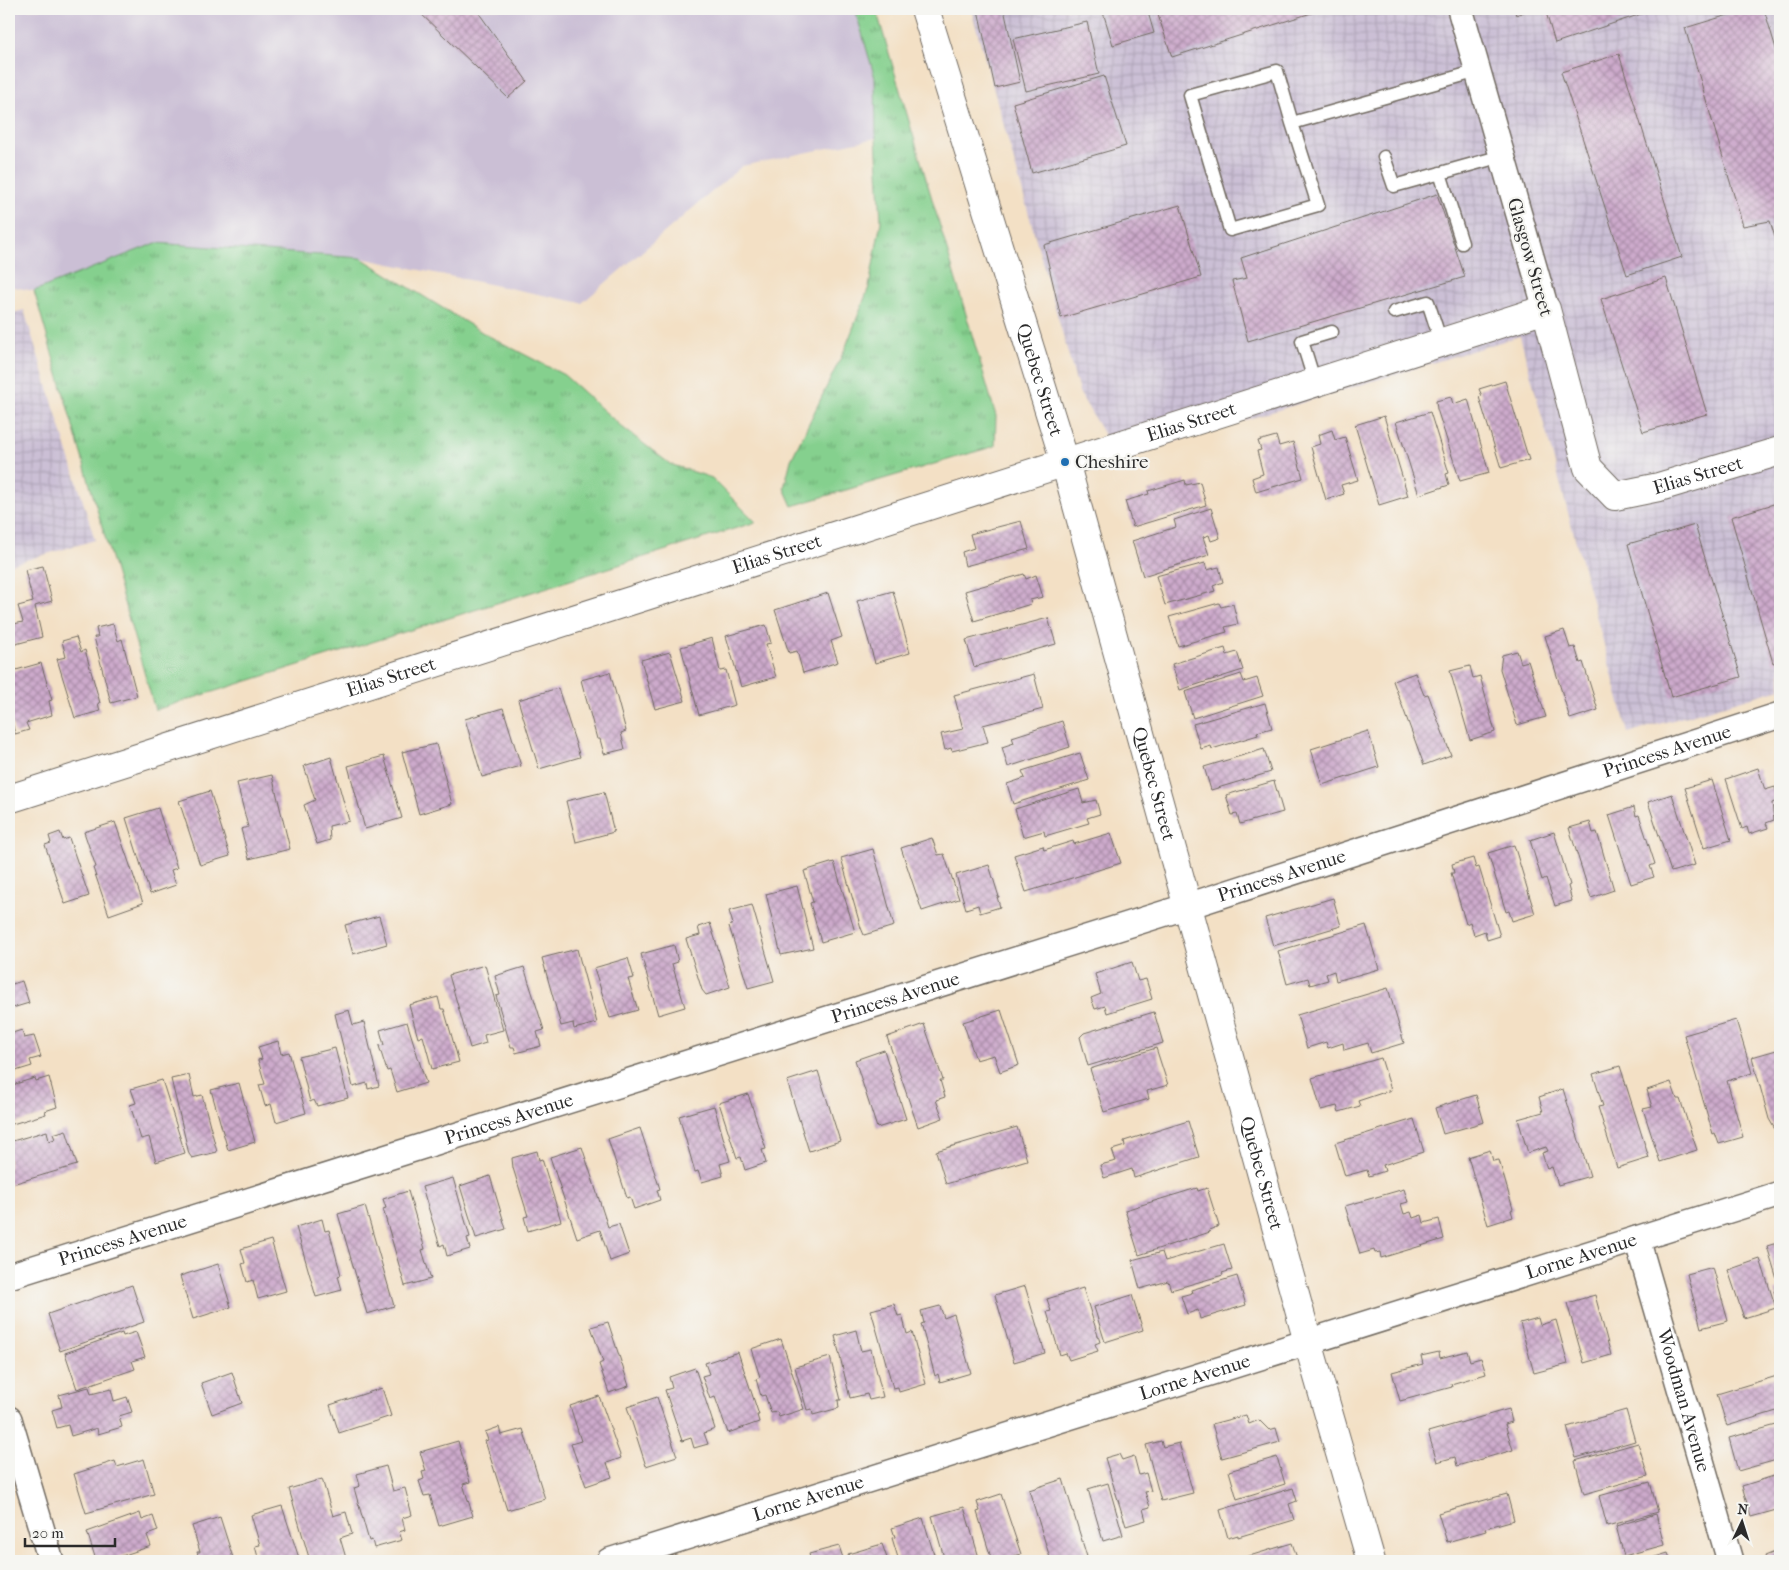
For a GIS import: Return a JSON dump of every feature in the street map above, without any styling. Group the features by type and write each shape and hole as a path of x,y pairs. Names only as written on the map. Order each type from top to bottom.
{"street":[{"name":"Quebec Street","path":"925,9 1065,462 1308,1342 1371,1561"},
{"name":"Glasgow Street","path":"1460,9 1546,309 1588,468 1615,496"},
{"name":"Elias Street","path":"9,799 1546,309"},
{"name":"Elias Street","path":"1615,496 1659,487 1780,451"},
{"name":"Princess Avenue","path":"9,1276 1188,906 1780,714"},
{"name":"Lorne Avenue","path":"609,1561 1780,1194"},
{"name":"Woodman Avenue","path":"1637,1239 1730,1561"},
{"path":"9,1419 51,1561"}],"lane":[{"path":"1276,71 1292,123 1318,205 1230,230 1190,95 1276,71"},
{"path":"1292,123 1478,71"},
{"path":"1384,157 1394,186 1502,156"},
{"path":"1440,174 1462,243"},
{"path":"1394,312 1428,302 1441,342"},
{"path":"1315,382 1302,340 1332,332"}],"shaded area":[{"path":"9,9 855,9 875,78 876,138 742,166 582,303 361,258 156,243 34,291 9,286"},
{"path":"971,9 1780,9 1780,689 1628,733 1520,336 1118,459 1079,392"},
{"path":"24,310 95,540 9,565 9,314"}],"green space":[{"path":"855,9 876,9 996,416 995,446 792,506 784,488 791,460 845,349 869,287 881,221 876,138 875,78"},
{"path":"156,243 361,258 485,334 564,375 622,427 670,464 712,478 756,522 155,710 34,291"}],"building":[{"path":"416,9 476,9 527,81 508,98"},
{"path":"1004,9 1020,82 995,88 978,10"},
{"path":"1102,9 1147,9 1154,33 1113,45"},
{"path":"1156,9 1324,9 1172,57"},
{"path":"1514,9 1531,9 1516,15"},
{"path":"1545,9 1656,9 1555,43"},
{"path":"1748,9 1764,9 1780,62 1780,254 1770,221 1743,226 1685,28"},
{"path":"1087,22 1099,74 1026,91 1013,39"},
{"path":"1619,54 1682,257 1627,275 1561,72"},
{"path":"1104,76 1126,146 1032,173 1013,103"},
{"path":"1437,194 1465,277 1248,341 1232,281 1247,278 1241,258"},
{"path":"1180,205 1201,277 1061,318 1044,245"},
{"path":"1666,278 1707,414 1643,432 1601,299"},
{"path":"1505,381 1529,460 1501,468 1479,397 1482,396 1479,389"},
{"path":"1451,397 1453,404 1468,399 1489,473 1460,481 1436,401"},
{"path":"1430,412 1449,473 1446,474 1449,485 1419,495 1396,422"},
{"path":"1384,416 1408,496 1379,505 1355,425"},
{"path":"1332,430 1335,440 1345,437 1358,480 1341,485 1344,494 1326,500 1311,447 1320,444 1318,435"},
{"path":"1276,436 1279,446 1293,442 1303,478 1256,492 1252,478 1263,474 1257,451 1261,450 1258,441"},
{"path":"1185,480 1186,485 1200,482 1206,505 1133,527 1125,501 1149,494 1148,491"},
{"path":"1780,502 1780,661 1773,663 1731,517"},
{"path":"1211,508 1220,538 1211,541 1209,535 1203,537 1209,555 1143,576 1132,541 1176,527 1174,520"},
{"path":"1021,521 1029,549 965,566 962,552 974,548 970,534"},
{"path":"1695,525 1741,677 1671,697 1628,544"},
{"path":"1205,563 1207,570 1219,567 1223,582 1213,586 1215,591 1165,605 1156,576"},
{"path":"43,566 52,601 35,606 42,637 12,645 9,625 23,622 18,606 33,602 25,570"},
{"path":"1024,574 1026,579 1036,575 1043,597 1030,600 1031,604 974,621 965,591"},
{"path":"893,591 910,653 875,663 857,601"},
{"path":"828,593 842,637 831,641 838,662 803,673 797,651 789,653 775,610"},
{"path":"1219,603 1221,607 1233,604 1238,624 1225,627 1227,632 1178,646 1169,617"},
{"path":"1048,618 1056,644 974,667 966,640"},
{"path":"113,624 118,641 122,639 137,696 111,703 94,637 98,637 96,628"},
{"path":"766,625 771,643 766,644 776,677 741,687 726,636"},
{"path":"1564,630 1570,648 1575,647 1580,663 1583,662 1598,710 1570,719 1545,636"},
{"path":"76,637 81,652 85,650 100,703 98,703 100,711 75,718 57,659 66,657 62,641"},
{"path":"712,638 720,671 726,670 735,705 699,715 681,647"},
{"path":"1225,648 1227,655 1237,652 1243,670 1180,690 1172,664"},
{"path":"1517,651 1521,663 1528,661 1546,717 1517,725 1500,669 1502,655"},
{"path":"670,652 685,701 655,709 641,660"},
{"path":"41,663 52,700 49,701 52,715 26,723 29,730 15,734 9,711 9,672"},
{"path":"1470,666 1473,678 1480,676 1495,732 1470,740 1450,671"},
{"path":"610,672 626,731 621,733 625,749 604,754 600,739 597,739 581,680"},
{"path":"1415,673 1424,695 1428,694 1451,755 1424,765 1393,681"},
{"path":"1034,674 1043,709 983,725 988,742 952,751 951,748 945,750 941,734 963,729 954,695"},
{"path":"1241,674 1244,682 1257,678 1263,696 1193,718 1185,692"},
{"path":"558,688 580,757 539,769 518,700"},
{"path":"1265,703 1272,728 1257,732 1258,735 1212,749 1211,746 1201,749 1193,724"},
{"path":"503,708 521,766 482,777 465,719"},
{"path":"1062,721 1070,747 1008,767 1002,747 1014,743 1012,737"},
{"path":"1368,731 1379,767 1322,785 1311,749"},
{"path":"436,744 452,804 419,814 402,752"},
{"path":"1264,749 1271,772 1211,790 1204,767"},
{"path":"1080,753 1089,780 1013,804 1007,784 1025,778 1022,771"},
{"path":"384,756 402,818 365,829 348,766"},
{"path":"331,757 349,821 329,826 330,840 317,844 304,805 315,800 304,766"},
{"path":"1758,768 1765,790 1775,787 1779,800 1772,803 1774,820 1766,823 1768,828 1749,834 1747,827 1742,829 1726,779"},
{"path":"272,775 290,849 249,859 241,829 248,827 237,783"},
{"path":"1712,780 1731,840 1704,848 1685,788"},
{"path":"1274,781 1283,812 1240,824 1237,814 1232,815 1226,795"},
{"path":"1079,789 1083,803 1096,800 1100,814 1087,818 1089,823 1045,836 1044,831 1023,837 1015,809"},
{"path":"210,791 230,856 200,865 179,801"},
{"path":"604,792 614,832 576,842 566,801"},
{"path":"1672,794 1695,865 1671,872 1648,802"},
{"path":"1634,807 1636,816 1639,815 1655,864 1650,866 1654,877 1631,884 1609,815"},
{"path":"158,808 177,868 171,870 176,885 150,894 126,818"},
{"path":"115,822 143,903 109,915 93,868 96,867 84,832"},
{"path":"1590,822 1593,833 1597,832 1614,890 1591,898 1569,828"},
{"path":"60,832 63,840 69,838 89,896 65,904 45,845 51,843 49,836"},
{"path":"1554,832 1570,885 1568,886 1572,901 1555,906 1546,878 1542,880 1530,840"},
{"path":"1111,833 1121,863 1026,892 1014,855 1043,846 1044,850 1073,841 1074,844"},
{"path":"932,838 938,855 944,854 959,899 922,911 901,848"},
{"path":"1514,845 1535,914 1512,921 1509,911 1506,912 1488,853"},
{"path":"873,849 894,926 864,935 841,858"},
{"path":"1473,858 1476,868 1479,867 1500,936 1487,940 1485,931 1474,935 1470,922 1466,924 1451,873 1454,873 1452,864"},
{"path":"834,862 855,932 821,942 810,903 813,902 804,871"},
{"path":"989,865 999,897 997,897 1000,907 980,913 978,905 966,909 956,875"},
{"path":"797,886 813,948 781,955 766,894"},
{"path":"1333,898 1341,926 1273,946 1265,918"},
{"path":"752,905 774,981 748,988 729,926 733,924 729,911"},
{"path":"379,916 387,944 353,954 345,925"},
{"path":"710,923 730,987 706,995 702,990 686,939 700,935 698,927"},
{"path":"1366,925 1379,969 1336,981 1334,971 1326,974 1328,980 1310,985 1308,978 1287,984 1278,951"},
{"path":"674,945 678,962 672,964 685,1007 658,1015 641,954"},
{"path":"577,949 597,1023 574,1029 573,1023 561,1026 542,958"},
{"path":"628,958 634,978 628,979 638,1010 610,1018 594,968"},
{"path":"1132,962 1138,981 1146,979 1152,999 1107,1013 1105,1006 1095,1009 1091,998 1101,994 1095,974"},
{"path":"485,965 503,1030 484,1035 486,1043 470,1048 449,975"},
{"path":"524,967 544,1030 537,1032 541,1046 516,1053 514,1047 511,1047 496,996 500,995 495,976"},
{"path":"22,981 29,1003 9,1009 9,985"},
{"path":"1388,988 1404,1043 1371,1053 1368,1043 1344,1050 1343,1043 1328,1048 1326,1042 1307,1048 1297,1015"},
{"path":"438,997 441,1009 444,1009 459,1062 432,1069 423,1036 418,1038 409,1005"},
{"path":"349,1010 353,1025 364,1022 379,1086 368,1089 367,1083 353,1087 335,1014"},
{"path":"1001,1010 1019,1065 1000,1072 994,1055 976,1060 963,1022"},
{"path":"1154,1012 1163,1043 1088,1066 1080,1037 1084,1033"},
{"path":"1736,1020 1752,1073 1727,1081 1743,1137 1719,1144 1715,1133 1713,1134 1684,1035"},
{"path":"407,1022 426,1083 397,1092 390,1070 387,1071 379,1046 384,1045 380,1030"},
{"path":"924,1024 943,1080 940,1080 945,1097 936,1100 943,1118 918,1127 887,1037"},
{"path":"22,1030 24,1038 34,1036 41,1057 30,1060 32,1066 9,1073 9,1034"},
{"path":"278,1041 281,1054 289,1052 306,1113 276,1122 271,1104 265,1106 259,1085 265,1084 258,1060 262,1059 258,1047"},
{"path":"335,1048 348,1098 317,1106 314,1100 310,1102 299,1057"},
{"path":"1156,1048 1168,1085 1147,1091 1149,1099 1104,1112 1090,1069"},
{"path":"1780,1049 1780,1130 1776,1131 1769,1119 1752,1057"},
{"path":"884,1050 906,1119 877,1128 855,1060"},
{"path":"1381,1058 1391,1090 1358,1101 1360,1106 1339,1112 1337,1106 1321,1110 1312,1078"},
{"path":"1620,1066 1649,1158 1617,1168 1598,1107 1603,1106 1593,1074"},
{"path":"818,1071 840,1141 809,1151 787,1081"},
{"path":"189,1075 194,1097 202,1095 217,1152 192,1158 189,1154 171,1079"},
{"path":"49,1077 57,1107 45,1111 46,1114 9,1125 9,1086 35,1078 36,1081"},
{"path":"162,1080 185,1153 156,1162 149,1137 141,1139 130,1105 136,1103 131,1089"},
{"path":"1671,1082 1677,1099 1680,1099 1697,1150 1660,1162 1643,1109 1652,1107 1647,1090"},
{"path":"239,1083 255,1142 228,1150 211,1090"},
{"path":"1563,1089 1590,1176 1558,1185 1552,1167 1547,1169 1542,1153 1548,1151 1546,1147 1528,1153 1518,1119 1543,1112 1539,1097"},
{"path":"748,1094 766,1149 762,1150 766,1163 745,1170 741,1157 737,1158 719,1103"},
{"path":"1476,1095 1484,1122 1443,1134 1435,1108"},
{"path":"714,1106 730,1161 720,1164 723,1176 702,1182 698,1171 695,1172 679,1116"},
{"path":"1414,1119 1424,1152 1383,1165 1385,1171 1369,1176 1367,1170 1345,1176 1335,1143"},
{"path":"1188,1121 1199,1157 1134,1178 1132,1169 1104,1178 1100,1165 1116,1161 1112,1150 1125,1146 1124,1141"},
{"path":"1017,1127 1027,1160 946,1184 936,1151"},
{"path":"640,1128 660,1189 657,1190 660,1200 634,1209 630,1197 627,1198 608,1139"},
{"path":"66,1130 77,1165 9,1185 9,1142 47,1131 49,1141 55,1139 53,1134"},
{"path":"582,1147 608,1227 619,1224 629,1254 610,1261 600,1230 577,1238 550,1157"},
{"path":"1490,1150 1493,1161 1499,1160 1513,1209 1511,1210 1513,1217 1488,1225 1468,1157"},
{"path":"537,1151 539,1160 542,1159 561,1221 528,1231 524,1217 528,1216 513,1168 512,1158"},
{"path":"490,1176 506,1229 476,1238 460,1186"},
{"path":"453,1178 470,1237 467,1238 470,1249 447,1256 444,1244 440,1246 422,1187"},
{"path":"1197,1188 1198,1191 1207,1188 1219,1226 1209,1230 1210,1232 1139,1255 1125,1210"},
{"path":"1404,1189 1408,1202 1401,1204 1404,1214 1411,1212 1413,1218 1422,1215 1424,1223 1439,1219 1444,1239 1381,1258 1380,1252 1375,1253 1374,1250 1360,1254 1345,1206"},
{"path":"408,1191 425,1249 422,1250 431,1279 405,1286 383,1209 386,1208 383,1199"},
{"path":"365,1206 394,1306 367,1314 338,1214"},
{"path":"322,1219 325,1231 329,1230 341,1275 338,1276 342,1290 316,1297 296,1227"},
{"path":"271,1240 286,1291 258,1299 253,1280 247,1282 242,1264 245,1263 241,1249"},
{"path":"1780,1242 1780,1289 1767,1246"},
{"path":"1224,1244 1232,1270 1222,1273 1223,1275 1171,1290 1168,1281 1140,1289 1132,1260 1162,1252 1165,1261"},
{"path":"1760,1259 1776,1308 1744,1318 1728,1270"},
{"path":"218,1264 231,1307 193,1319 180,1276"},
{"path":"1713,1267 1728,1321 1701,1328 1687,1274"},
{"path":"1237,1276 1246,1305 1200,1319 1198,1310 1187,1314 1181,1296 1192,1293 1191,1290"},
{"path":"132,1285 144,1322 60,1351 48,1314"},
{"path":"1025,1286 1045,1353 1014,1362 995,1295"},
{"path":"1083,1288 1100,1342 1095,1344 1098,1351 1069,1360 1066,1353 1060,1355 1047,1312 1051,1311 1047,1299"},
{"path":"1780,1289 1780,1311 1774,1291"},
{"path":"1132,1295 1143,1330 1105,1342 1094,1307"},
{"path":"1595,1295 1611,1355 1584,1363 1567,1303"},
{"path":"894,1304 898,1316 902,1315 907,1334 912,1332 926,1384 899,1392 898,1387 893,1388 871,1310"},
{"path":"940,1306 944,1318 954,1314 971,1373 940,1382 938,1374 935,1376 921,1324 924,1323 921,1311"},
{"path":"1538,1318 1540,1325 1556,1320 1568,1364 1534,1373 1520,1323"},
{"path":"608,1322 629,1386 609,1393 599,1364 603,1362 591,1327"},
{"path":"856,1330 861,1351 871,1349 883,1397 869,1400 867,1394 850,1398 835,1336"},
{"path":"136,1332 145,1357 132,1361 135,1369 77,1389 65,1353 122,1333 123,1336"},
{"path":"781,1339 804,1409 779,1417 777,1412 771,1413 765,1395 761,1396 756,1379 760,1377 751,1349"},
{"path":"1467,1351 1470,1361 1481,1358 1486,1374 1451,1384 1452,1387 1400,1401 1392,1372 1423,1364 1421,1356 1439,1352 1440,1358"},
{"path":"738,1352 759,1415 757,1415 759,1422 728,1433 715,1397 710,1399 702,1376 709,1374 705,1363"},
{"path":"830,1357 841,1400 838,1400 839,1408 813,1415 812,1409 807,1410 795,1367"},
{"path":"695,1368 715,1429 704,1433 708,1444 694,1448 691,1438 682,1441 665,1390 672,1388 669,1377"},
{"path":"232,1372 242,1403 212,1414 201,1383"},
{"path":"1777,1376 1780,1386 1780,1410 1727,1426 1717,1394"},
{"path":"89,1387 91,1394 111,1389 114,1401 127,1397 132,1412 119,1416 122,1427 98,1434 97,1428 71,1436 68,1425 57,1428 52,1410 62,1407 59,1395"},
{"path":"382,1388 391,1416 339,1433 330,1405"},
{"path":"599,1396 621,1458 607,1463 612,1477 586,1486 571,1444 581,1441 570,1406"},
{"path":"657,1397 677,1456 646,1466 627,1407"},
{"path":"1509,1409 1512,1422 1505,1424 1513,1450 1457,1466 1455,1457 1437,1462 1428,1432"},
{"path":"1626,1410 1635,1441 1576,1458 1567,1427"},
{"path":"1246,1415 1249,1424 1259,1420 1269,1430 1276,1428 1280,1442 1222,1458 1212,1424"},
{"path":"1780,1424 1780,1459 1738,1471 1729,1438"},
{"path":"499,1427 501,1435 523,1429 545,1499 507,1510 485,1441 488,1440 485,1432"},
{"path":"458,1441 470,1482 463,1484 473,1516 439,1526 430,1495 424,1496 419,1481 424,1479 422,1472 426,1471 420,1452"},
{"path":"1161,1441 1163,1447 1179,1443 1193,1493 1161,1501 1146,1445"},
{"path":"1638,1443 1648,1476 1584,1494 1575,1461"},
{"path":"1119,1454 1122,1460 1134,1456 1139,1475 1146,1473 1151,1491 1145,1492 1150,1507 1143,1509 1146,1520 1126,1526 1105,1458"},
{"path":"1277,1457 1285,1484 1237,1499 1229,1471"},
{"path":"144,1459 154,1494 86,1513 74,1474 115,1461 117,1467"},
{"path":"386,1466 393,1491 405,1488 412,1515 402,1518 405,1530 399,1532 402,1540 374,1548 372,1540 369,1541 354,1488 360,1486 357,1474"},
{"path":"1780,1474 1780,1509 1751,1517 1742,1486"},
{"path":"322,1479 333,1516 346,1512 352,1534 340,1538 346,1558 334,1561 310,1561 289,1489"},
{"path":"1063,1479 1088,1560 1085,1561 1051,1561 1029,1490"},
{"path":"1650,1482 1658,1512 1607,1526 1599,1496"},
{"path":"1108,1483 1123,1535 1103,1541 1088,1489"},
{"path":"1293,1488 1297,1501 1289,1504 1294,1520 1238,1537 1238,1535 1228,1538 1220,1510"},
{"path":"1001,1494 1021,1554 1015,1556 1017,1561 992,1561 977,1512 980,1511 977,1502"},
{"path":"1507,1494 1514,1520 1485,1528 1486,1531 1447,1542 1438,1513"},
{"path":"282,1506 300,1561 259,1561 255,1546 260,1545 251,1515"},
{"path":"964,1507 980,1561 945,1561 932,1516"},
{"path":"140,1513 142,1520 153,1516 158,1531 147,1535 151,1546 107,1561 102,1561 101,1558 96,1560 87,1532"},
{"path":"1656,1514 1664,1545 1624,1556 1616,1526"},
{"path":"220,1517 234,1561 200,1561 197,1552 200,1552 192,1526"},
{"path":"923,1518 936,1561 899,1561 892,1538 895,1537 892,1528"},
{"path":"1292,1543 1298,1561 1233,1561"},
{"path":"882,1544 888,1561 850,1561 848,1554"},
{"path":"839,1546 844,1561 811,1561 809,1554"},
{"path":"1780,1550 1780,1561 1767,1561 1765,1556"},
{"path":"1668,1553 1671,1561 1642,1561"}],"place":[{"name":"Cheshire","path":"1065,462"}]}
